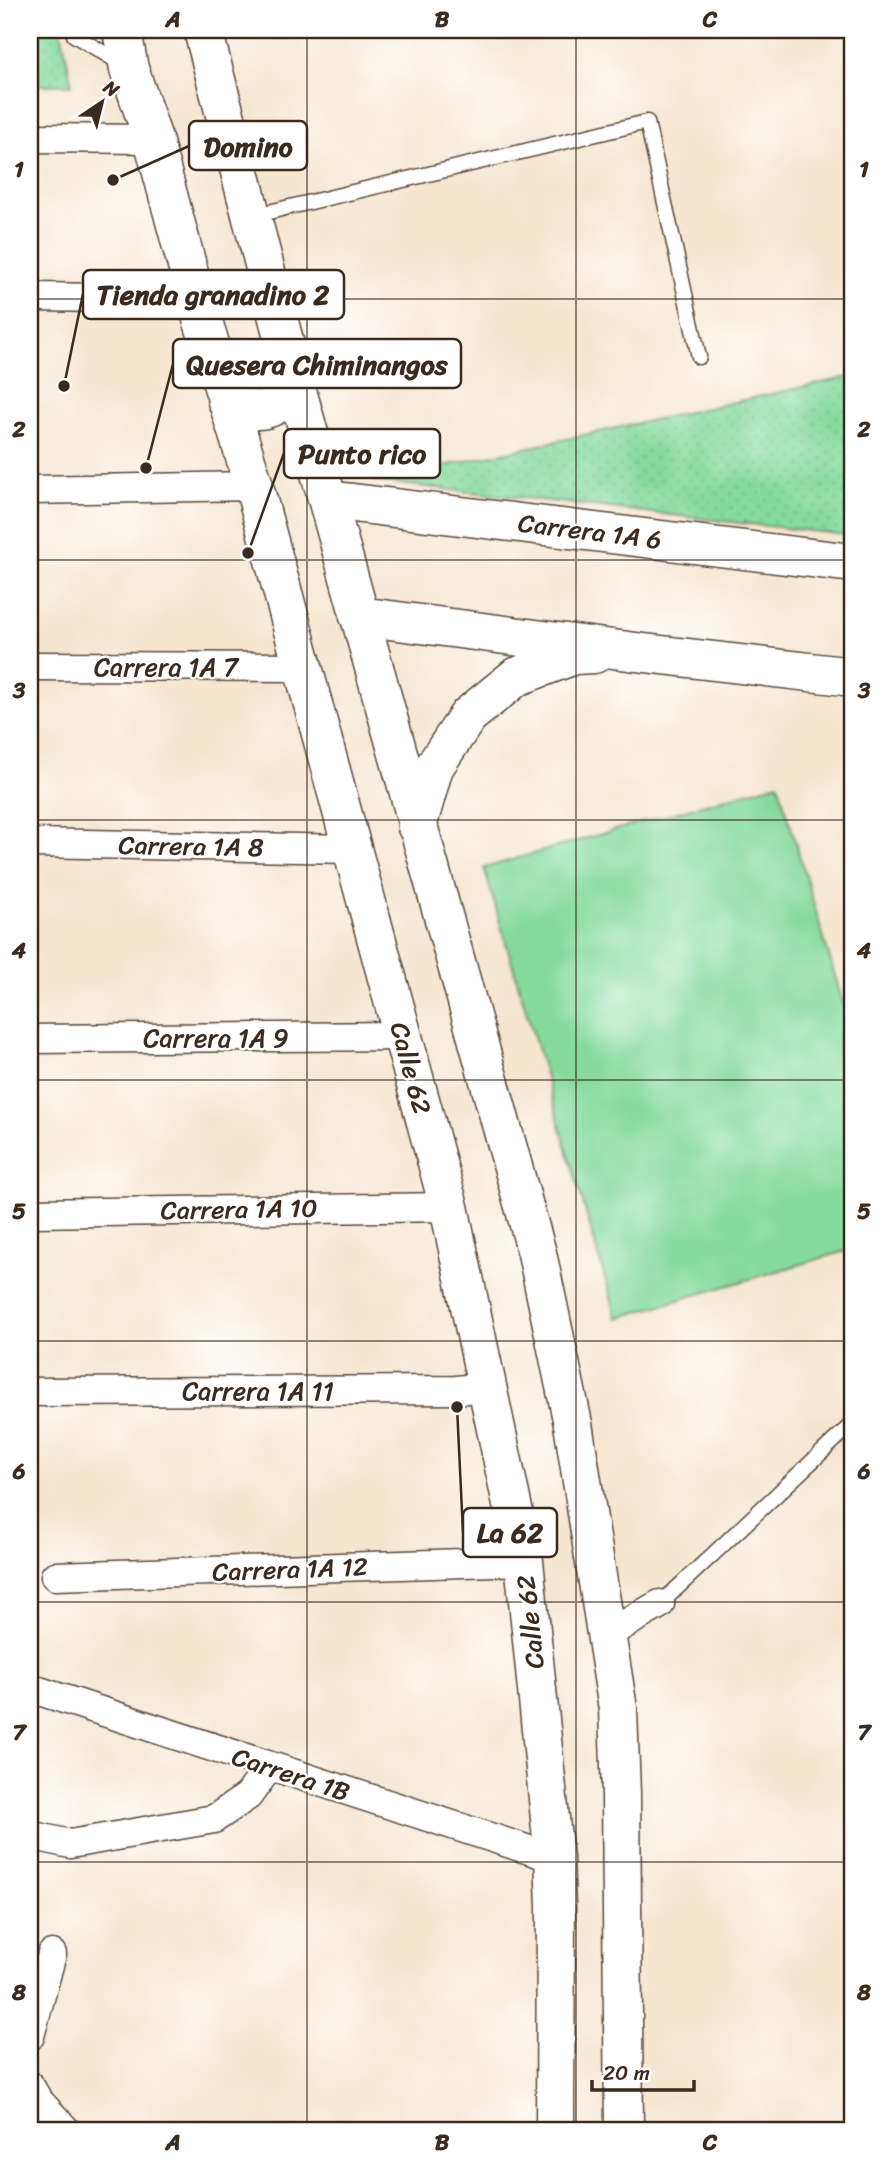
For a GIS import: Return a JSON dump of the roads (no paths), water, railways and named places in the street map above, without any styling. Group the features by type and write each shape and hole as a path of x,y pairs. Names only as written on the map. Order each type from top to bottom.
{"street":[{"name":"Calle 62","path":"122,30 129,69 153,139 196,299 254,486 449,1207 524,1562 554,1858 555,2131"},
{"path":"202,30 296,387 537,1253 573,1424 618,1709 624,2131"},
{"path":"30,138 153,139"},
{"path":"30,297 196,299"},
{"path":"227,401 245,410 265,411 283,402 296,387"},
{"path":"30,490 254,486"},
{"name":"Carrera 1A 6","path":"328,500 853,563"},
{"path":"359,616 853,677"},
{"path":"417,827 434,767 454,736 468,716 516,677 574,655 636,652"},
{"name":"Carrera 1A 7","path":"30,666 303,667"},
{"name":"Carrera 1A 8","path":"30,843 352,849"},
{"name":"Carrera 1A 9","path":"30,1039 402,1036"},
{"name":"Carrera 1A 10","path":"30,1213 449,1207"},
{"name":"Carrera 1A 11","path":"30,1392 456,1390 486,1387"},
{"name":"Carrera 1A 12","path":"55,1576 524,1562"},
{"path":"606,1635 660,1604"},
{"name":"Carrera 1B","path":"30,1688 554,1858"},
{"path":"30,1835 70,1844 214,1819 248,1796 269,1767"},
{"path":"30,2036 52,1954"},
{"path":"30,2086 38,2100 67,2131"}],"lane":[{"path":"73,30 74,35 129,69"},
{"path":"250,216 647,122 699,357"},
{"path":"660,1604 853,1423"}],"place":[{"name":"Domino","path":"113,180"},
{"name":"Tienda granadino 2","path":"64,386"},
{"name":"Quesera Chiminangos","path":"146,468"},
{"name":"Punto rico","path":"248,553"},
{"name":"La 62","path":"457,1407"}]}
